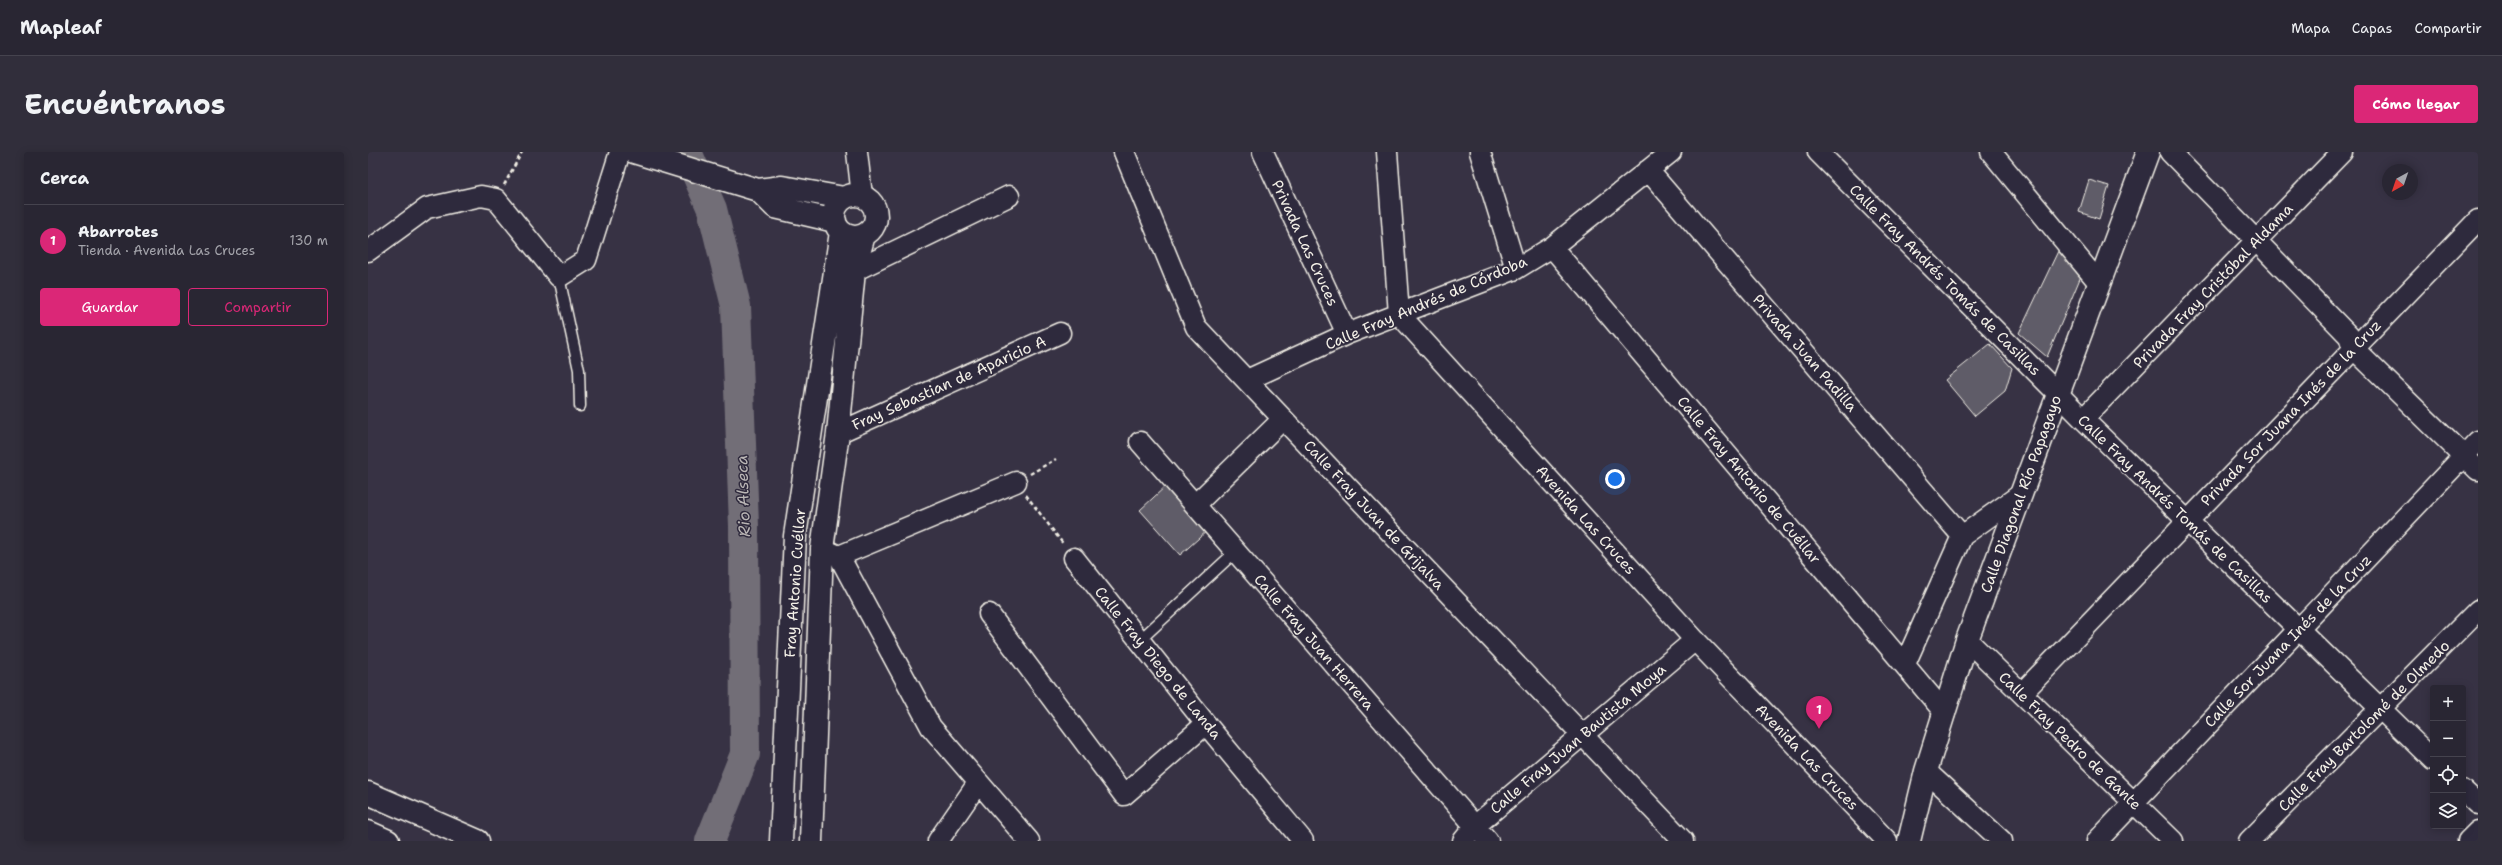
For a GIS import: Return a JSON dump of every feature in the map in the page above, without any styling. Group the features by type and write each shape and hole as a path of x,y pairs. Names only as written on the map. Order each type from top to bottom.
{"street":[{"path":"368,251 427,208 481,196 496,199 559,278 586,260 620,152"},
{"path":"634,152 758,190 782,187 853,197 873,205 876,218 870,231 864,235 852,237 838,226 775,207 758,190"},
{"path":"853,197 857,152"},
{"name":"Calle Fray Juan de Grijalva","path":"1124,152 1196,327 1682,841"},
{"name":"Privada Las Cruces","path":"1263,152 1347,334"},
{"path":"1387,152 1399,314"},
{"path":"1480,152 1516,269"},
{"name":"Calle Fray Andrés de Córdoba","path":"1247,380 1347,334 1516,269 1552,247 1671,152"},
{"name":"Calle Fray Andrés Tomás de Casillas","path":"1818,152 2083,419 2430,757"},
{"path":"1991,152 2099,283"},
{"name":"Calle Diagonal Río Papagayo","path":"1909,841 1926,771 1967,640 2148,152"},
{"path":"2170,152 2354,341 2473,449 2478,470"},
{"name":"Privada Fray Cristóbal Aldama","path":"2083,419 2257,242 2342,152"},
{"name":"Privada Juan Padilla","path":"1648,170 1962,536"},
{"path":"854,271 1009,196"},
{"path":"838,226 836,208 853,197"},
{"name":"Privada Sor Juana Inés de la Cruz","path":"2022,693 2188,521 2354,341 2478,220"},
{"name":"Fray Antonio Cuéllar","path":"781,841 795,536 838,226"},
{"name":"Fray Antonio Cuéllar","path":"811,841 838,433 854,271 864,235"},
{"name":"Calle Fray Antonio de Cuéllar","path":"1552,247 1945,713"},
{"name":"Avenida Las Cruces","path":"1399,314 1695,640 1888,841"},
{"name":"Fray Sebastian de Aparicio A","path":"838,433 1060,333"},
{"path":"1195,505 1282,419"},
{"name":"Calle Fray Juan Herrera","path":"1140,442 1488,841"},
{"name":"Calle Sor Juana Inés de la Cruz","path":"2097,841 2473,449"},
{"path":"1016,482 831,552 931,727 1029,841"},
{"path":"1905,664 1962,536 2021,494"},
{"name":"Calle Fray Diego de Landa","path":"1074,558 1206,724 1303,841"},
{"name":"Calle Fray Bartolomé de Olmedo","path":"2249,841 2478,610"},
{"path":"989,614 1124,795 1206,724"},
{"name":"Calle Fray Juan Bautista Moya","path":"1463,841 1476,826 1695,640"},
{"name":"Calle Fray Pedro de Gante","path":"1967,640 2173,841"},
{"path":"1926,771 2002,841"},
{"path":"938,841 978,783"},
{"path":"368,793 478,841"},
{"path":"2466,793 2478,804"},
{"path":"2468,841 2478,831"},
{"path":"368,832 388,841"}],"lane":[{"path":"559,278 579,370 580,406"},
{"path":"1140,640 1235,552"}],"path":[{"path":"496,199 522,152"},
{"path":"1056,459 1016,482 1074,558"}],"building":[{"path":"2089,180 2109,186 2099,219 2079,212"},
{"path":"2059,249 2081,276 2047,357 2019,333"},
{"path":"1990,344 2012,368 2005,391 1975,416 1945,380"},
{"path":"1167,485 1208,530 1180,555 1140,510"}],"waterway":[{"name":"Rio Alseca","path":"687,152 712,209 736,306 744,526 745,754 710,841"}],"place":[{"name":"Abarrotes","path":"1819,729"}]}
